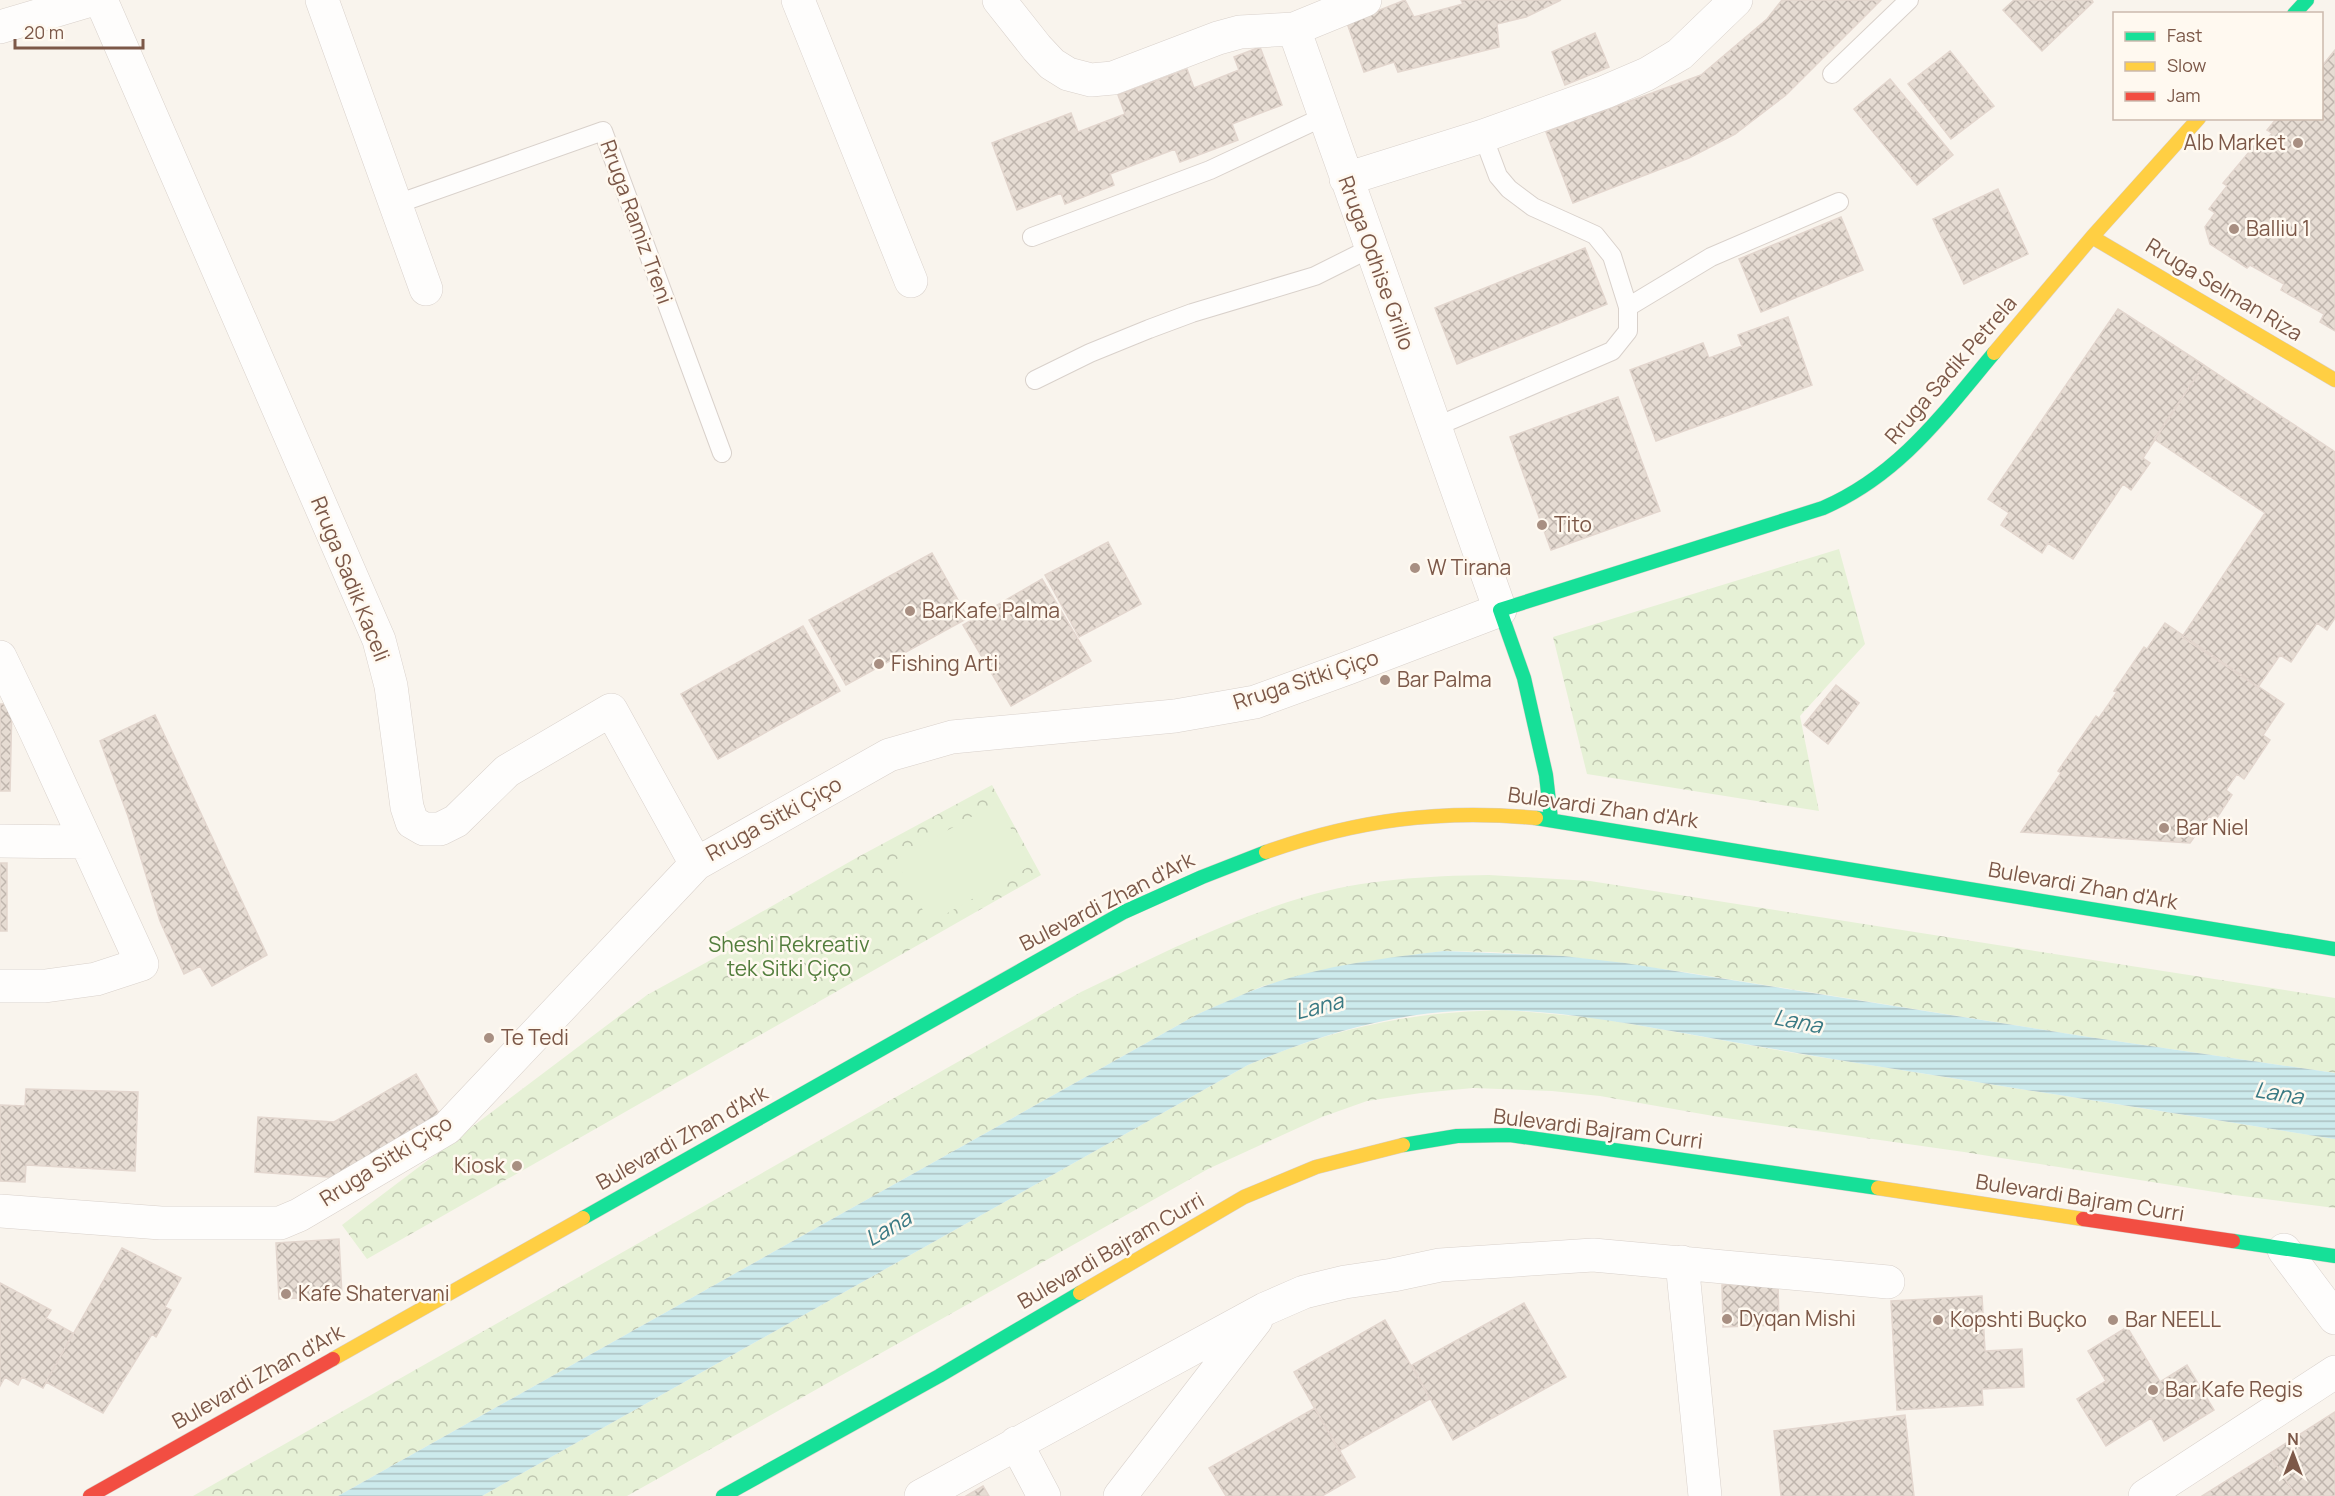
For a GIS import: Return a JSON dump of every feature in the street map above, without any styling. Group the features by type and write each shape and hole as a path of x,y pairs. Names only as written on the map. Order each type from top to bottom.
{"main road":[{"path":"2296,12 2307,0"},
{"name":"Rruga Sadik Petrela","path":"1500,610 1823,508 1848,498 1898,463 1920,441 2092,237 2197,120"},
{"name":"Rruga Selman Riza","path":"2092,237 2335,380"},
{"name":"Rruga Odhise Grillo","path":"1500,610 1524,678 1546,775 1551,819"},
{"name":"Bulevardi Zhan d'Ark","path":"90,1496 1104,924 1198,877 1267,850 1321,834 1393,820 1447,814 1499,814 1551,819 2335,949"},
{"name":"Bulevardi Bajram Curri","path":"723,1496 939,1376 1244,1197 1316,1167 1387,1148 1446,1138 1510,1135 1564,1142 2335,1256"}],"street":[{"path":"0,27 91,0"},
{"name":"Rruga Sadik Kaceli","path":"101,0 380,640 391,686 407,807 412,822 424,829 440,829 456,821 507,771 610,710 696,864"},
{"path":"322,0 426,289"},
{"path":"798,0 911,281"},
{"path":"999,0 1052,64 1068,74 1091,80 1113,78 1218,38 1240,32 1294,29 1365,0"},
{"path":"1346,179 1483,136 1605,92 1647,74 1680,54 1736,0"},
{"name":"Rruga Odhise Grillo","path":"1294,29 1323,117 1500,610"},
{"name":"Rruga Sitki Çiço","path":"0,1211 161,1223 280,1223 299,1215 447,1128 696,864 889,755 952,737 1175,716 1255,702 1500,610"},
{"path":"0,657 142,964 96,979 45,986 0,986"},
{"path":"0,841 85,842"},
{"path":"2284,1250 2335,1318"},
{"path":"921,1496 1264,1309 1304,1292 1345,1282 1440,1265 1593,1256 1682,1262 1888,1282"},
{"path":"1682,1262 1705,1496"},
{"path":"1120,1496 1264,1309"},
{"path":"2145,1496 2335,1372"},
{"path":"1016,1443 1044,1496"}],"lane":[{"path":"1832,74 1909,0"},
{"path":"1032,237 1210,170 1323,117"},
{"name":"Rruga Ramiz Treni","path":"394,205 603,131 722,453"},
{"path":"1435,427 1612,351 1628,332 1628,307 1612,256 1595,235 1533,207 1509,189 1498,176 1483,136"},
{"path":"1628,307 1711,258 1839,202"},
{"path":"1035,380 1090,353 1149,329 1192,313 1315,276 1371,248"}],"green space":[{"path":"1839,549 1865,644 1800,716 1819,811 1587,774 1553,637"},
{"name":"Sheshi Rekreativ tek Sitki Çiço","path":"992,785 1041,875 367,1259 342,1225 647,995 729,950 721,935 858,857"},
{"path":"996,803 1032,865 930,923 895,860"},
{"path":"1489,875 1590,881 2335,998 2335,1073 2082,1036 1684,972 1563,956 1444,951 1324,970 1263,986 1198,1014 338,1496 193,1496 1081,992 1191,940 1275,906 1304,897 1373,882 1442,876"},
{"path":"1506,1010 1597,1018 1788,1052 2335,1139 2335,1208 2227,1194 1964,1152 1719,1117 1600,1096 1552,1091 1473,1088 1367,1101 1322,1117 1208,1169 627,1496 482,1496 1248,1065 1312,1041 1374,1024 1437,1014"}],"water":[{"name":"Lana","path":"1444,951 1563,956 1625,963 2082,1036 2335,1073 2335,1139 1570,1015 1485,1010 1403,1017 1376,1022 1298,1045 1248,1065 482,1496 338,1496 1198,1014 1262,987 1329,968"}],"building":[{"path":"1405,0 1414,17 1463,4 1461,0 1561,0 1526,17 1497,24 1499,47 1398,72 1394,62 1364,72 1347,23"},
{"path":"1782,0 1881,0 1786,95 1735,134 1689,158 1573,203 1546,132 1701,75 1767,19"},
{"path":"2014,0 2092,0 2093,2 2042,51 2003,10"},
{"path":"1595,33 1609,67 1565,85 1552,52"},
{"path":"1260,47 1282,105 1232,124 1238,140 1180,162 1175,149 1110,174 1114,185 1065,204 1061,193 1017,210 992,143 1071,113 1078,132 1125,114 1118,95 1187,69 1194,88 1239,70 1234,57"},
{"path":"2335,50 2335,331 2320,322 2324,314 2281,290 2284,284 2250,265 2247,268 2210,244 2205,227 2215,213 2209,209 2227,186 2223,183 2254,146 2258,150 2272,133 2267,130 2275,120 2323,120 2323,65"},
{"path":"1950,51 1994,106 1951,139 1908,84"},
{"path":"1890,79 1953,155 1917,185 1854,109"},
{"path":"1998,189 2028,254 1964,284 1933,219"},
{"path":"1841,217 1863,270 1761,312 1739,259"},
{"path":"1585,248 1607,304 1457,364 1435,308"},
{"path":"2118,309 2204,365 2143,458 2150,463 2131,490 2123,484 2073,559 2048,543 2042,553 2001,525 2009,513 1988,499"},
{"path":"1788,317 1812,385 1656,441 1630,370 1703,343 1709,358 1742,346 1738,335"},
{"path":"2204,365 2335,452 2335,618 2327,630 2317,623 2291,662 2280,655 2258,687 2182,637 2265,513 2154,439"},
{"path":"1618,397 1660,511 1551,550 1510,437"},
{"path":"1108,542 1141,604 1079,637 1045,575"},
{"path":"932,553 968,618 846,685 809,620"},
{"path":"1042,579 1091,661 1011,706 963,625"},
{"path":"2165,623 2284,704 2263,735 2270,740 2244,779 2237,774 2226,790 2232,795 2215,821 2209,816 2190,843 2021,832 2061,773 2058,771 2096,716 2099,718 2144,647 2147,649"},
{"path":"803,626 840,691 718,759 681,694"},
{"path":"1836,685 1859,703 1828,744 1804,725"},
{"path":"0,704 12,704 10,791 0,791"},
{"path":"155,715 267,955 212,986 200,966 184,974 160,921 128,816 100,741"},
{"path":"0,863 7,863 7,931 0,931"},
{"path":"416,1074 443,1120 343,1178 255,1172 258,1117 334,1122"},
{"path":"26,1089 138,1092 135,1171 26,1165 25,1182 0,1181 0,1105 25,1106"},
{"path":"339,1239 342,1296 279,1299 276,1243"},
{"path":"122,1248 181,1278 165,1307 171,1310 156,1337 152,1334 103,1413 46,1382"},
{"path":"0,1283 51,1310 46,1318 73,1333 43,1388 22,1377 18,1385 5,1377 0,1386"},
{"path":"1778,1283 1779,1325 1723,1327 1722,1285"},
{"path":"1982,1296 1985,1351 2022,1349 2024,1387 1982,1389 1983,1405 1897,1410 1891,1301"},
{"path":"1524,1303 1566,1377 1453,1440 1412,1365"},
{"path":"1385,1320 1430,1399 1339,1451 1294,1372"},
{"path":"2127,1327 2160,1382 2187,1365 2214,1410 2164,1441 2151,1418 2106,1446 2077,1399 2106,1381 2088,1351"},
{"path":"1315,1408 1355,1477 1322,1496 1226,1496 1209,1468"},
{"path":"2335,1412 2335,1496 2296,1496 2269,1454"},
{"path":"1905,1415 1914,1496 1781,1496 1774,1431"},
{"path":"2269,1454 2296,1496 2202,1496"},
{"path":"983,1486 989,1496 966,1496"}],"traffic: fast":[{"path":"2296,12 2307,0"},
{"path":"1551,819 1546,775 1524,678 1500,610 1823,508 1850,494 1874,479 1918,441 1994,353"},
{"path":"1536,818 2335,949"},
{"path":"583,1218 1124,912 1202,877 1266,852"},
{"path":"1403,1145 1457,1136 1510,1135 1878,1188"},
{"path":"2233,1241 2335,1256"},
{"path":"723,1496 939,1376 1080,1293"}],"traffic: slow":[{"path":"1994,353 2092,237 2197,120"},
{"path":"2092,237 2335,380"},
{"path":"1266,852 1333,832 1399,820 1466,815 1536,818"},
{"path":"1080,1293 1244,1197 1316,1167 1403,1145"},
{"path":"1878,1188 2083,1219"},
{"path":"333,1359 583,1218"}],"traffic: jam":[{"path":"2083,1219 2233,1241"},
{"path":"90,1496 333,1359"}],"place":[{"name":"Alb Market","path":"2298,143"},
{"name":"Balliu 1","path":"2234,229"},
{"name":"Tito","path":"1542,525"},
{"name":"W Tirana","path":"1415,568"},
{"name":"BarKafe Palma","path":"910,611"},
{"name":"Fishing Arti","path":"879,664"},
{"name":"Bar Palma","path":"1385,680"},
{"name":"Bar Niel","path":"2164,828"},
{"name":"Te Tedi","path":"489,1038"},
{"name":"Kiosk","path":"517,1166"},
{"name":"Kafe Shatervani","path":"286,1294"},
{"name":"Dyqan Mishi","path":"1727,1319"},
{"name":"Kopshti Buçko","path":"1938,1320"},
{"name":"Bar NEELL","path":"2113,1320"},
{"name":"Bar Kafe Regis","path":"2153,1390"}]}
